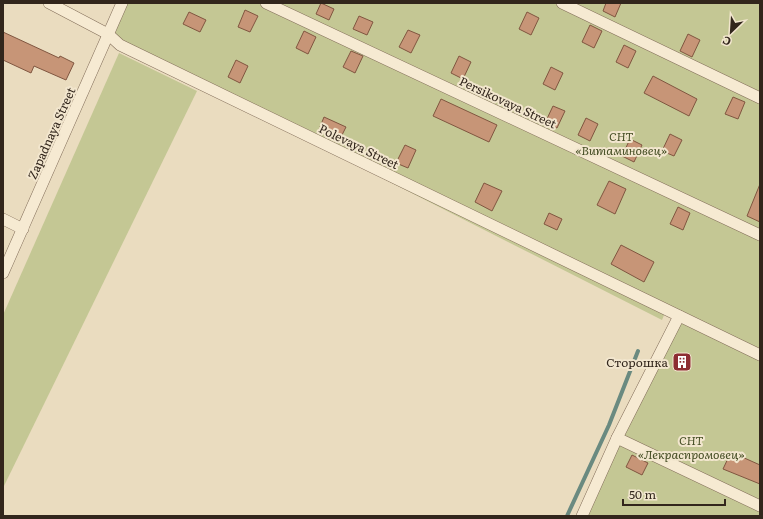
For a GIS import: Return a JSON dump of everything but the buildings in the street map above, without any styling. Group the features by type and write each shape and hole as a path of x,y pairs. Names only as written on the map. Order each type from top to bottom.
{"street":[{"name":"Polevaya Street","path":"49,3 108,34 120,45 760,355"},
{"name":"Zapadnaya Street","path":"3,273 122,3"},
{"name":"Persikovaya Street","path":"266,3 760,235"},
{"path":"562,3 760,98"},
{"path":"3,219 23,229"},
{"path":"582,516 617,438 679,316"},
{"path":"617,438 760,506"}],"green space":[{"name":"СНТ «Витаминовец»","path":"124,3 760,3 760,352 667,308 662,320 110,40"},
{"path":"119,53 197,91 3,488 3,315"},
{"name":"СНТ «Лекраспромовец»","path":"679,316 760,355 760,516 582,516"}],"waterway":[{"path":"567,516 609,425 638,351"}],"place":[{"name":"Сторошка","path":"682,362"}]}
